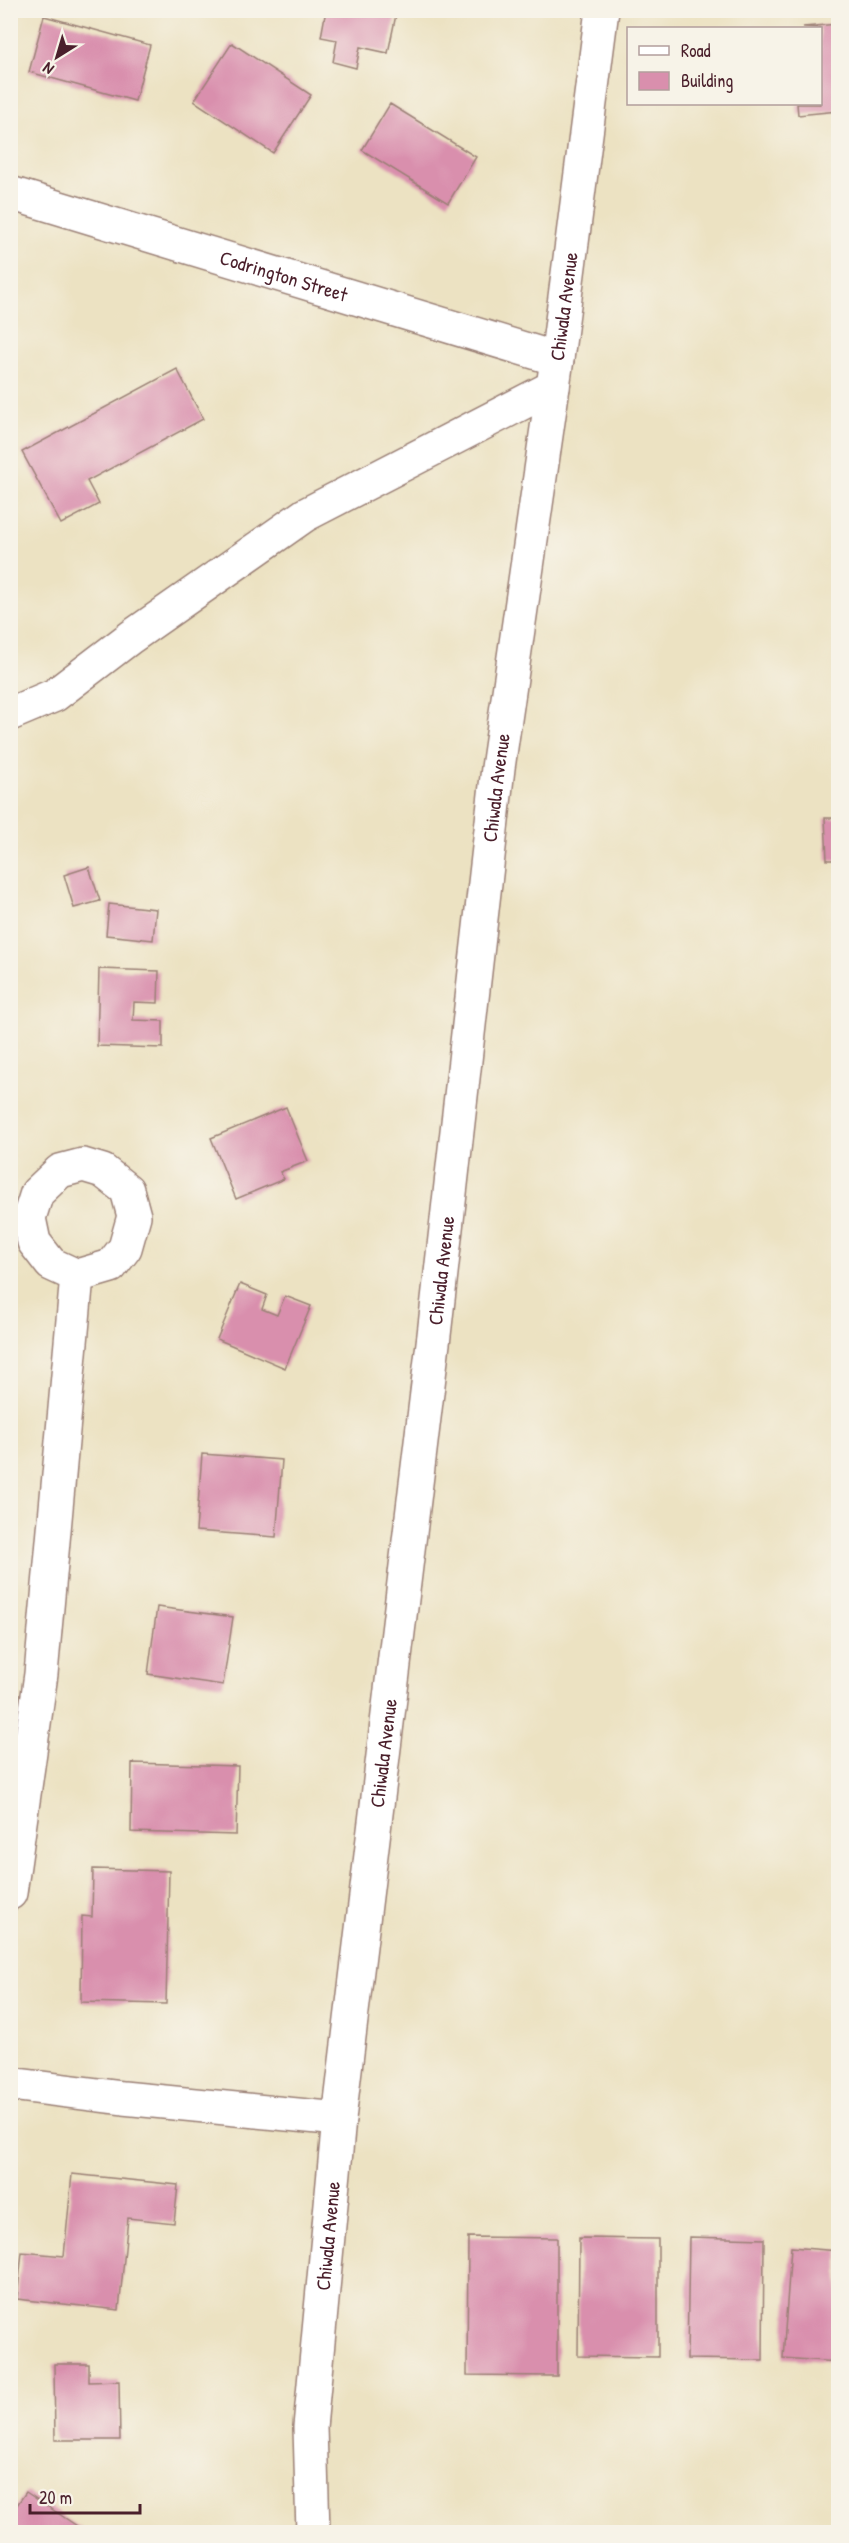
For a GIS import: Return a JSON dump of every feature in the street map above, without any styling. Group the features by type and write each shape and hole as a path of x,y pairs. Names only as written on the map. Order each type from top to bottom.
{"main road":[{"name":"Chiwala Avenue","path":"313,2532 310,2427 339,2119 432,1347 498,768 555,373 602,10"},
{"name":"Codrington Street","path":"10,193 555,373"},
{"path":"10,714 55,694 131,637 305,515 555,373"},
{"path":"10,1893 41,1674 77,1276"},
{"path":"10,2084 123,2098 339,2119"}],"building":[{"path":"326,10 397,10 388,53 360,47 356,68 333,62 337,40 321,37"},
{"path":"44,16 150,45 135,101 29,72"},
{"path":"838,24 838,111 798,115 797,105 822,105 822,27 803,27"},
{"path":"232,43 311,95 273,153 194,101"},
{"path":"390,104 476,157 448,203 362,150"},
{"path":"177,369 203,419 87,481 99,504 61,524 22,452"},
{"path":"825,818 838,818 838,860 827,860"},
{"path":"89,867 100,901 74,908 64,875"},
{"path":"109,904 156,909 153,940 106,935"},
{"path":"99,969 159,971 158,1003 134,1002 133,1020 163,1021 163,1048 97,1046"},
{"path":"286,1107 308,1161 280,1172 284,1179 236,1199 211,1138"},
{"path":"240,1284 267,1295 262,1309 277,1315 285,1296 311,1306 285,1368 217,1339"},
{"path":"202,1454 282,1460 276,1537 196,1531"},
{"path":"157,1607 233,1617 223,1685 148,1674"},
{"path":"132,1763 238,1766 236,1835 131,1832"},
{"path":"93,1869 169,1871 166,2004 81,2002 82,1916 92,1917"},
{"path":"72,2174 178,2185 174,2223 128,2218 119,2310 17,2299 22,2252 64,2256"},
{"path":"468,2237 557,2238 557,2376 467,2375"},
{"path":"689,2237 764,2239 763,2360 687,2359"},
{"path":"579,2238 658,2239 658,2357 578,2356"},
{"path":"791,2247 838,2251 838,2362 783,2358"},
{"path":"54,2364 89,2364 89,2382 119,2381 120,2440 55,2440"},
{"path":"26,2492 86,2532 10,2532 10,2515"}]}
